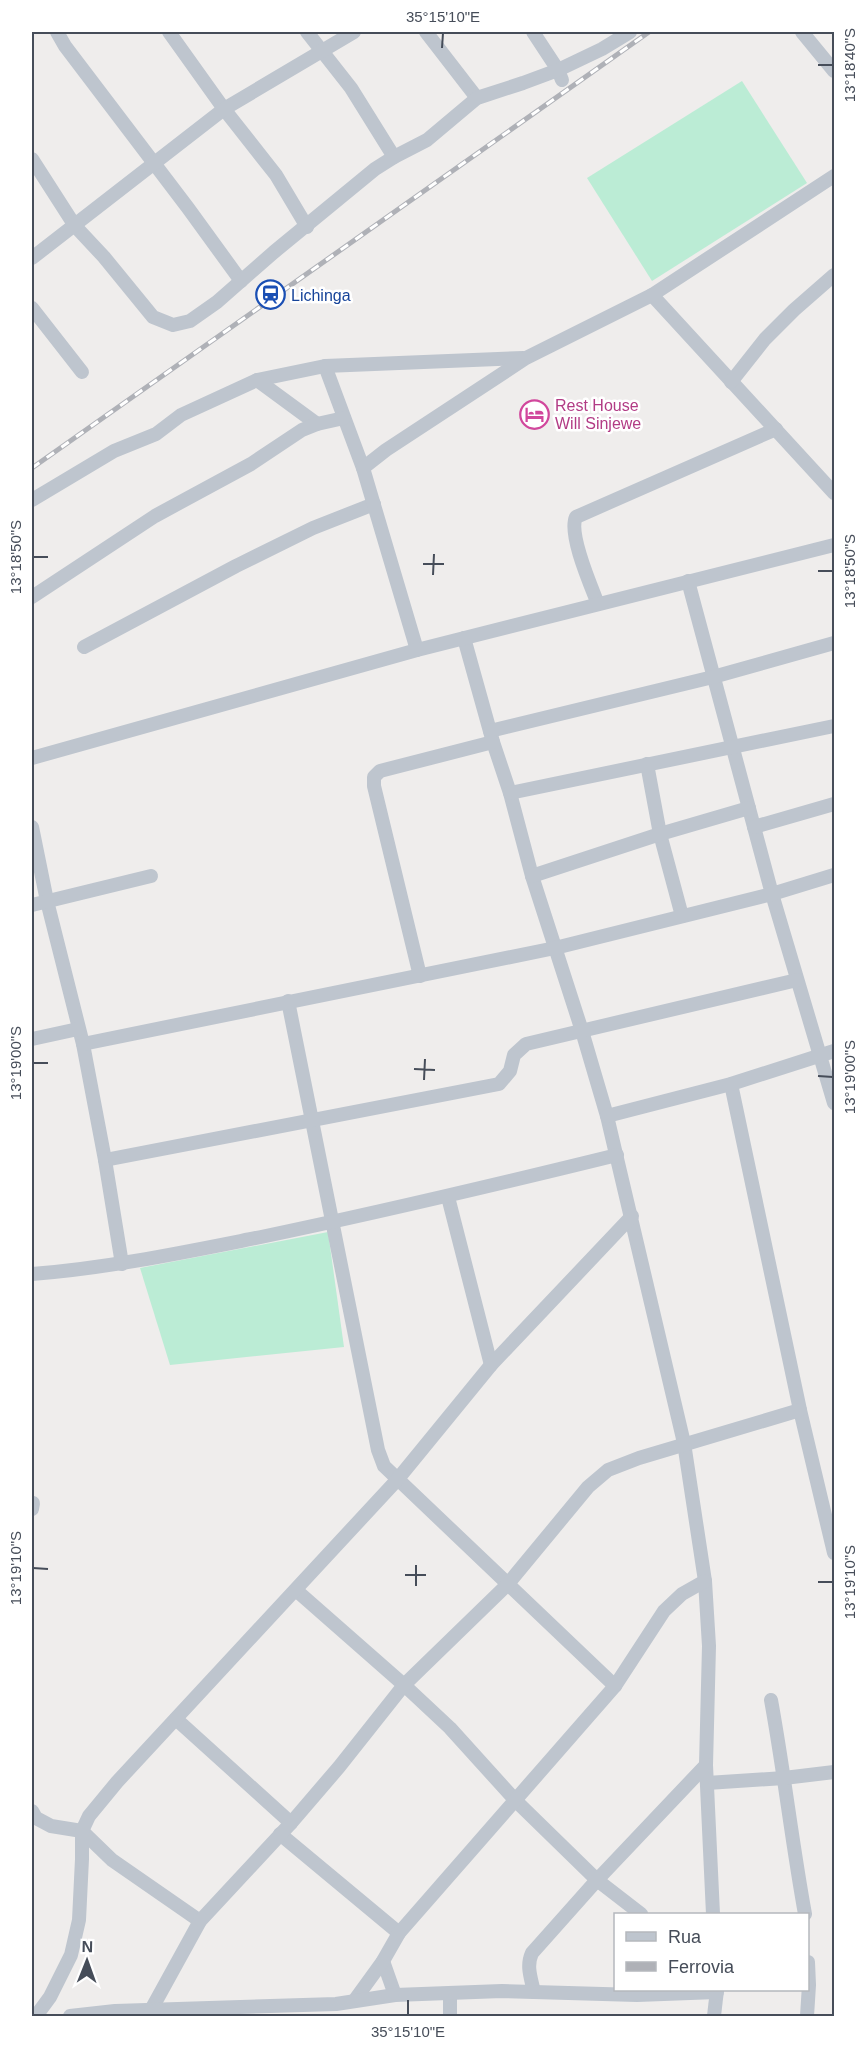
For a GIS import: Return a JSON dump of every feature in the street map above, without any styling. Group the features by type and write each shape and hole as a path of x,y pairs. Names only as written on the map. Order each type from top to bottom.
{"street":[{"path":"57,32 65,46 188,207 241,281"},
{"path":"169,32 224,110 276,175 307,226"},
{"path":"307,32 351,88 394,157"},
{"path":"32,258 224,110 354,32"},
{"path":"426,32 477,98"},
{"path":"533,32 560,75"},
{"path":"32,159 75,226 104,257 153,317 173,325 190,321 217,302 375,169 427,141 477,98 523,83 560,75 630,32"},
{"path":"802,32 834,71"},
{"path":"363,468 402,438 526,358 652,295 834,176"},
{"path":"731,382 765,339 834,274"},
{"path":"652,295 834,493"},
{"path":"32,308 82,372"},
{"path":"32,500 114,452 156,434 181,415 257,380 325,366 526,358"},
{"path":"325,366 363,468 417,650"},
{"path":"257,380 316,424"},
{"path":"32,597 155,516 251,464 302,430 316,424 344,418"},
{"path":"598,604 586,576 573,529 576,517 776,429"},
{"path":"84,647 294,538 374,504"},
{"path":"32,758 417,650 834,545"},
{"path":"688,581 731,747 797,980 828,1053 834,1103"},
{"path":"464,638 510,793 531,876 582,1031 607,1116 684,1443 705,1581 709,1647 706,1765 713,1913"},
{"path":"420,976 374,786 374,777 380,771 492,736 834,643"},
{"path":"510,793 834,726"},
{"path":"647,764 660,834 682,916"},
{"path":"754,826 834,804"},
{"path":"531,876 660,834 750,808"},
{"path":"32,827 47,901 83,1044 122,1264"},
{"path":"83,1044 555,948 772,894 834,875"},
{"path":"32,905 151,876"},
{"path":"105,1160 499,1084 510,1071 514,1055 526,1044 797,980"},
{"path":"288,1001 378,1450 384,1466 615,1686"},
{"path":"32,1039 78,1029"},
{"path":"607,1116 731,1084 828,1053"},
{"path":"731,1084 834,1554"},
{"path":"32,1274 122,1264 331,1222 448,1197 617,1155"},
{"path":"448,1197 491,1365"},
{"path":"36,2016 54,1990 71,1955 79,1920 82,1831 89,1816 397,1480 491,1365 632,1216"},
{"path":"151,2010 200,1921 291,1823 404,1685 507,1584 588,1487 608,1470 639,1458 801,1410"},
{"path":"354,2001 383,1961 399,1933 615,1686 664,1611 682,1594 705,1581"},
{"path":"297,1591 404,1685 471,1750 516,1801 597,1880 640,1913"},
{"path":"771,1700 805,1913"},
{"path":"176,1719 291,1823"},
{"path":"534,1992 528,1966 532,1953 597,1880 706,1765"},
{"path":"707,1783 834,1772"},
{"path":"32,1811 36,1818 51,1826 82,1831 112,1860 200,1921"},
{"path":"280,1834 399,1933"},
{"path":"383,1961 395,1995"},
{"path":"70,2016 151,2010 336,2010 354,2001 395,1995 502,1991 637,1995 717,1991 714,2016"},
{"path":"807,2016 808,1991"},
{"path":"450,1994 450,2016"}],"green space":[{"path":"742,81 807,183 652,281 587,178"},
{"path":"328,1232 344,1347 170,1365 140,1268"}],"railway":[{"path":"32,468 649,32"}],"place":[{"name":"Lichinga","path":"270,295"},
{"name":"Rest House Will Sinjewe","path":"534,414"}]}
